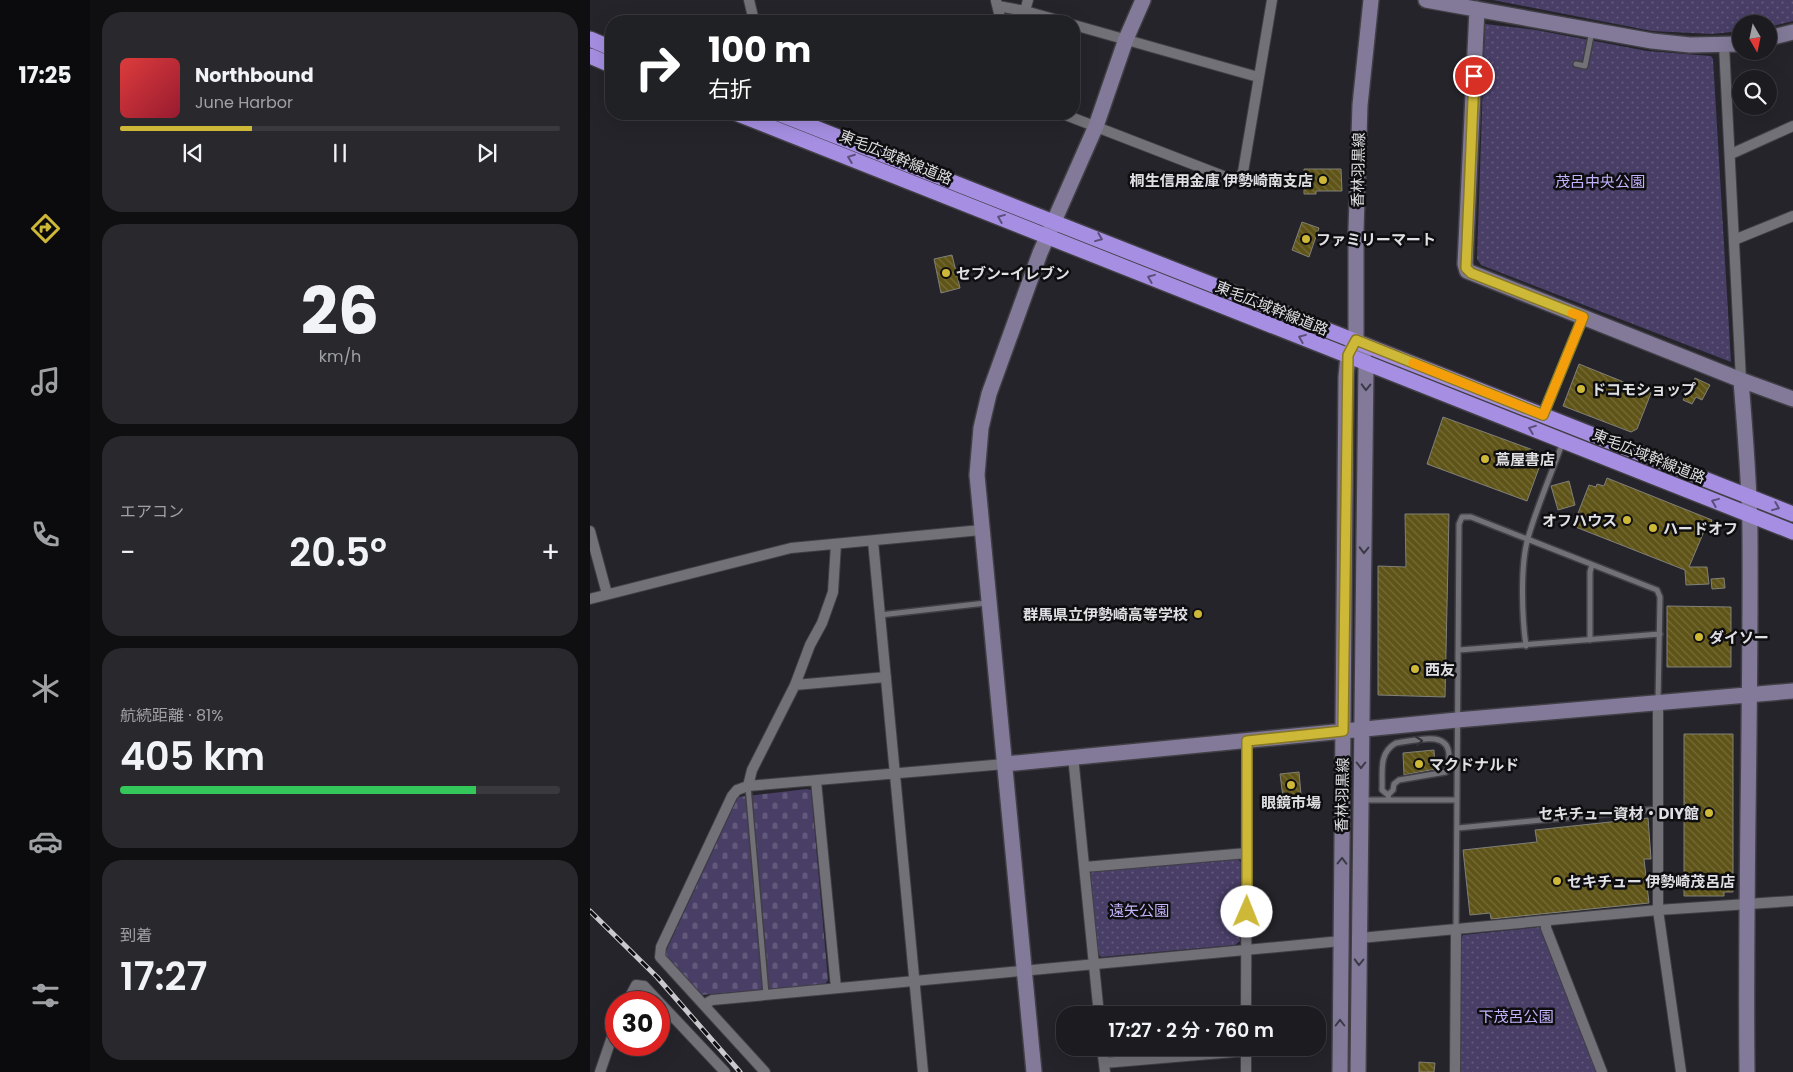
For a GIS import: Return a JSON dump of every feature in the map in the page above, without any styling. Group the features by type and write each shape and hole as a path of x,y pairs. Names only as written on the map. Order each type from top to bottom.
{"highway":[{"path":"590,40 605,46"},
{"path":"590,56 605,62"},
{"name":"東毛広域幹線道路","path":"753,120 1793,532"},
{"name":"東毛広域幹線道路","path":"795,120 1793,514"}],"street":[{"path":"749,0 753,15"},
{"path":"1025,11 1028,0"},
{"path":"1034,1072 981,530 977,475 981,428 989,394 1053,221 1096,126 1126,40 1143,0"},
{"path":"1080,120 1231,179 1238,179 1242,172 1272,0"},
{"name":"香林羽黒線","path":"1358,1072 1366,364 1356,340 1358,135 1371,0"},
{"path":"1426,0 1478,5 1652,41 1690,45 1732,45"},
{"path":"997,3 1040,15"},
{"path":"1478,5 1466,268 1471,273 1742,380 1793,398"},
{"path":"1080,27 1258,76"},
{"path":"1778,36 1793,32"},
{"path":"1724,45 1749,516 1751,693 1746,904 1747,1072"},
{"path":"1731,154 1793,126"},
{"path":"1734,240 1793,216"},
{"path":"1543,415 1583,317"},
{"name":"香林羽黒線","path":"1340,1072 1348,355 1356,340"},
{"path":"590,599 791,548 981,530"},
{"path":"590,531 607,594"},
{"path":"873,541 893,773 923,1072"},
{"path":"748,786 752,770 795,685 833,592 836,544"},
{"path":"795,685 886,677"},
{"path":"765,1072 705,1004 660,957 661,947 732,796 737,790 748,786 1005,764 1073,756 1751,693 1793,691"},
{"path":"1658,703 1658,910 1681,1072"},
{"path":"1246,1006 1247,741"},
{"path":"1073,756 1098,1006"},
{"path":"816,781 836,988"},
{"path":"1085,867 1247,853"},
{"path":"1360,938 1658,910 1793,901"},
{"path":"1546,921 1546,928 1602,1072"},
{"path":"1456,930 1456,1072"},
{"path":"705,1004 712,1000 1341,941"},
{"path":"633,991 636,985 644,986 649,991"},
{"path":"670,1014 725,1072"},
{"path":"600,1072 606,1056"},
{"path":"1105,1068 1194,1056"},
{"path":"1246,1056 1246,1072"}],"lane":[{"path":"1576,64 1585,66 1592,29"},
{"path":"1526,646 1523,628 1527,539 1563,441"},
{"path":"1456,930 1460,519 1471,516 1657,590 1660,596 1658,703"},
{"path":"1590,640 1590,572 1592,564"},
{"path":"880,615 989,603"},
{"path":"1459,650 1660,634"},
{"path":"1438,739 1446,743 1449,752 1446,772 1399,780 1394,784 1393,790 1388,797 1382,790 1383,757 1391,746 1396,743 1438,739"},
{"path":"748,786 766,995"},
{"path":"1361,800 1388,797 1457,800"},
{"path":"1458,828 1658,809"}],"green space":[{"path":"1493,0 1793,0 1793,21 1778,25 1778,15 1732,15 1732,32 1712,34 1652,31"},
{"name":"茂呂中央公園","path":"1485,24 1536,30 1647,51 1711,56 1713,59 1731,362 1481,265 1477,259"},
{"path":"811,790 828,980 825,984 701,995 665,957 665,953 738,797"},
{"name":"遠矢公園","path":"1238,859 1241,863 1240,941 1235,945 1101,957 1097,953 1089,874 1094,871"},
{"name":"下茂呂公園","path":"1540,927 1543,930 1596,1072 1460,1072 1461,939 1463,935"}],"building":[{"name":"桐生信用金庫 伊勢崎南支店","path":"1304,169 1341,169 1342,191 1316,191 1316,194 1304,194"},
{"name":"ファミリーマート","path":"1302,222 1319,228 1309,257 1292,250"},
{"name":"セブン-イレブン","path":"952,255 960,288 941,293 934,259"},
{"path":"1579,364 1651,393 1637,429 1631,432 1563,406"},
{"path":"1695,378 1710,385 1702,400 1696,397 1692,404 1683,400"},
{"name":"蔦屋書店","path":"1443,417 1544,454 1527,501 1427,464"},
{"path":"1607,478 1712,520 1708,530 1705,529 1689,567 1707,567 1709,584 1686,585 1685,570 1573,526 1589,485 1596,487 1597,484 1604,486"},
{"path":"1569,481 1575,505 1558,510 1551,486"},
{"path":"1405,514 1449,514 1445,697 1378,695 1378,566 1406,567"},
{"path":"1724,578 1725,588 1712,589 1711,579"},
{"name":"ダイソー","path":"1667,606 1731,607 1731,667 1667,667"},
{"name":"セキチュー資材・DIY館","path":"1684,734 1733,734 1733,892 1724,892 1724,896 1684,896"},
{"name":"マクドナルド","path":"1434,750 1435,769 1404,775 1403,753"},
{"name":"眼鏡市場","path":"1299,772 1301,795 1283,797 1280,774"},
{"name":"セキチュー 伊勢崎茂呂店","path":"1648,818 1651,859 1644,859 1649,903 1491,919 1490,913 1470,915 1463,850 1537,842 1535,830"},
{"path":"1419,1062 1435,1063 1434,1072 1419,1072"}],"railway":[{"path":"590,911 657,977 740,1072"}],"slow traffic":[{"path":"1413,363 1543,415 1583,317 1572,313"}],"place":[{"name":"桐生信用金庫 伊勢崎南支店","path":"1323,180"},
{"name":"ファミリーマート","path":"1306,239"},
{"name":"セブン-イレブン","path":"946,273"},
{"name":"ドコモショップ","path":"1581,389"},
{"name":"蔦屋書店","path":"1485,459"},
{"name":"オフハウス","path":"1627,520"},
{"name":"ハードオフ","path":"1653,528"},
{"name":"群馬県立伊勢崎高等学校","path":"1198,614"},
{"name":"ダイソー","path":"1699,637"},
{"name":"西友","path":"1415,669"},
{"name":"マクドナルド","path":"1419,764"},
{"name":"眼鏡市場","path":"1291,785"},
{"name":"セキチュー資材・DIY館","path":"1709,813"},
{"name":"セキチュー 伊勢崎茂呂店","path":"1557,881"}],"route":[{"path":"1247,912 1247,741 1343,731 1346,377 1348,355 1356,340 1543,415 1583,317 1471,273 1466,268 1474,76"}]}
